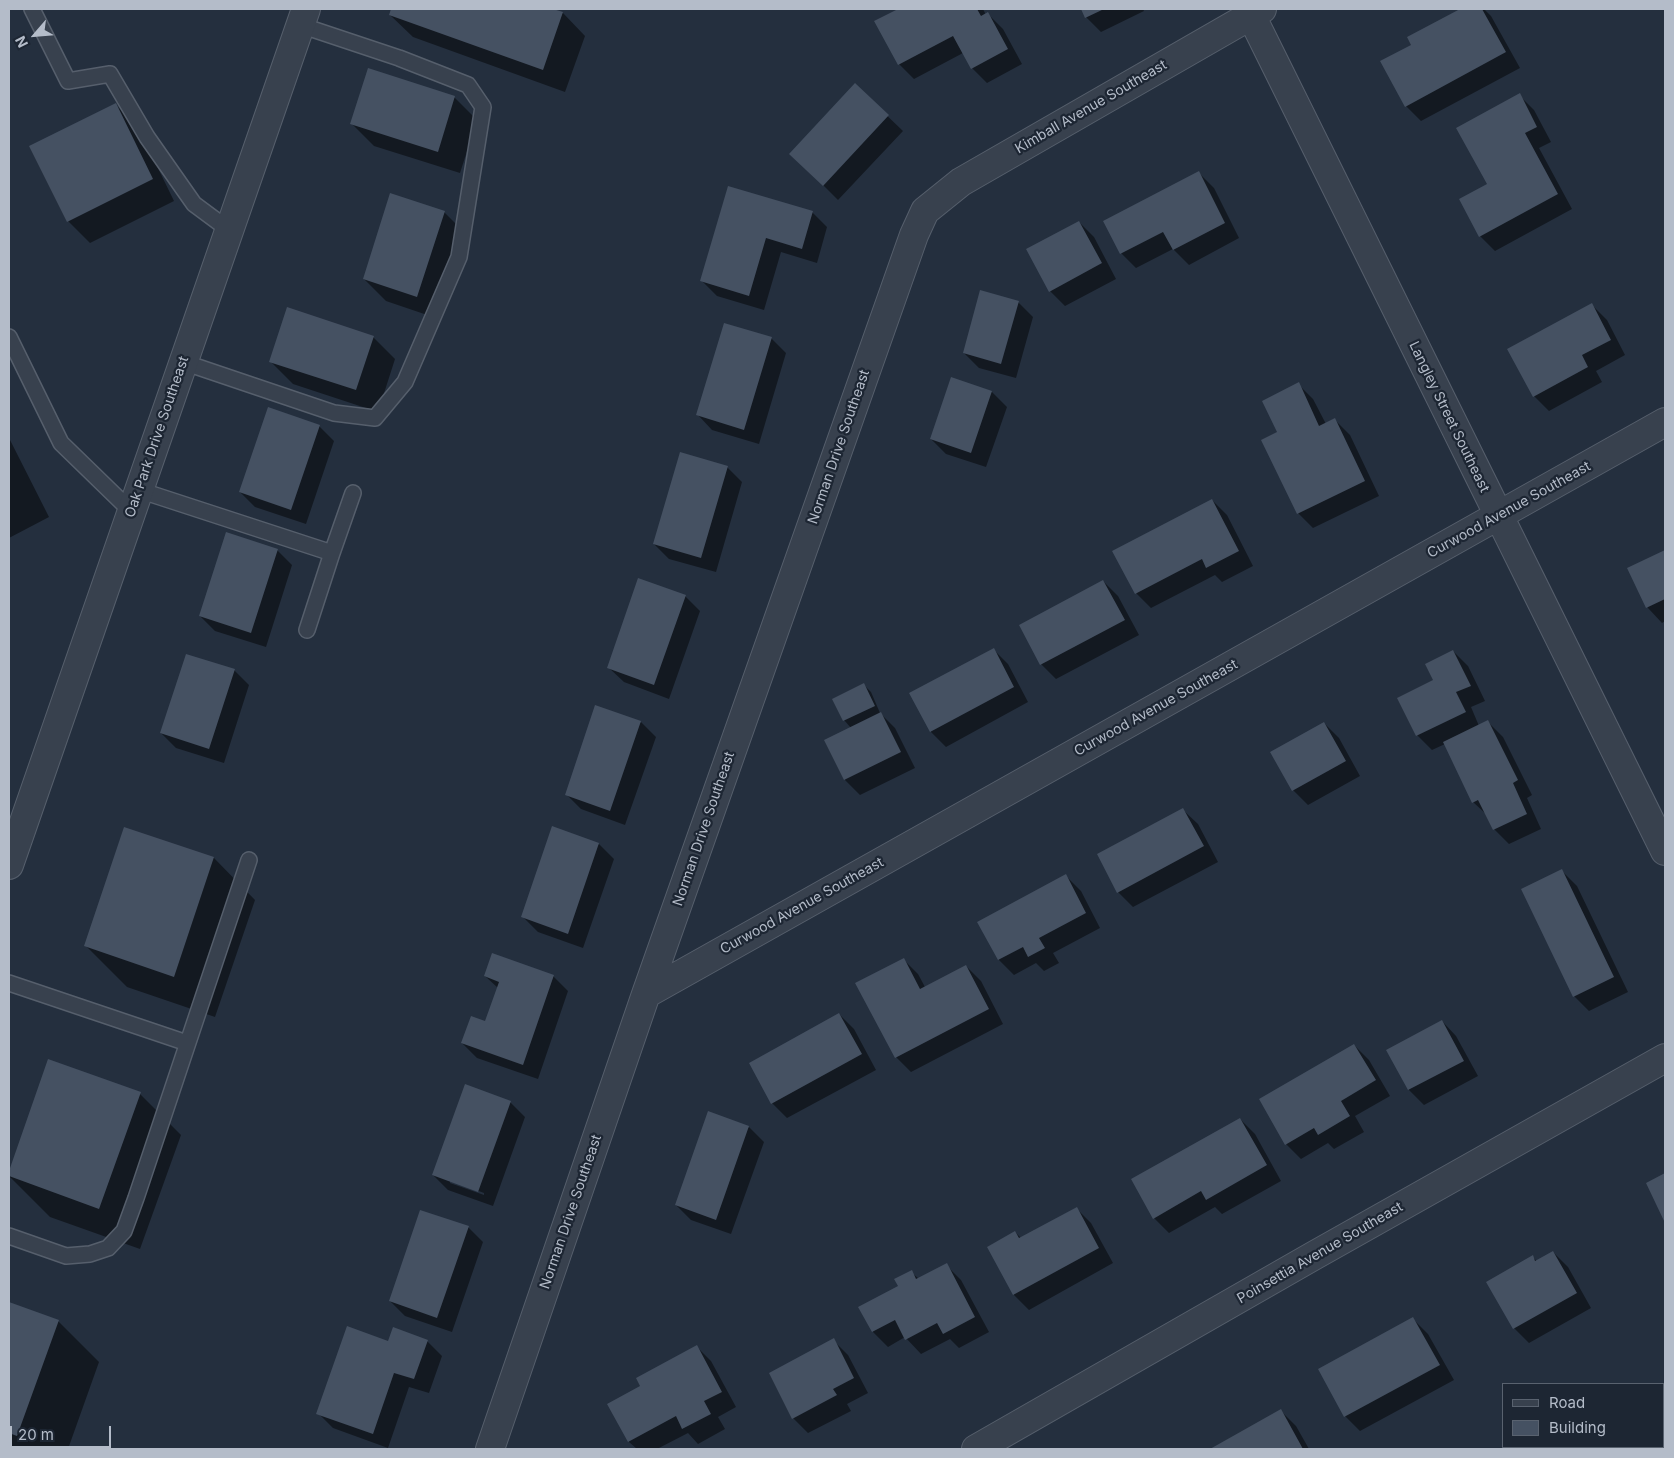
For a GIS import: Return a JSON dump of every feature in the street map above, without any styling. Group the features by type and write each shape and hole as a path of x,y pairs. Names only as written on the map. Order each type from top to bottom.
{"street":[{"name":"Kimball Avenue Southeast","path":"925,211 961,182 1254,11"},
{"name":"Langley Street Southeast","path":"1254,11 1498,516 1665,851"},
{"name":"Oak Park Drive Southeast","path":"9,865 303,17"},
{"name":"Norman Drive Southeast","path":"490,1449 646,994 908,254 925,211"},
{"name":"Curwood Avenue Southeast","path":"646,994 1665,422"},
{"name":"Poinsettia Avenue Southeast","path":"976,1449 1314,1255 1665,1058"}],"lane":[{"path":"32,9 68,81 110,74 147,137 194,204 230,230"},
{"path":"183,362 334,413 375,418 405,382 458,257 483,107 468,85 303,17"},
{"path":"9,337 61,442 135,501 332,553"},
{"path":"307,630 353,493"},
{"path":"9,1236 66,1256 90,1254 108,1248 124,1231 248,860"},
{"path":"9,983 187,1043"}],"building":[{"path":"391,9 553,9 563,12 543,70 389,15"},
{"path":"898,9 977,9 981,16 988,12 1008,49 971,69 953,36 898,65 874,21"},
{"path":"1081,9 1104,9 1085,18"},
{"path":"1460,9 1482,9 1506,52 1405,107 1380,61 1411,45 1407,37"},
{"path":"368,68 455,96 438,152 350,124"},
{"path":"855,83 889,115 823,186 789,154"},
{"path":"1520,93 1537,127 1525,133 1558,194 1479,237 1459,199 1487,184 1456,128"},
{"path":"116,103 153,179 67,222 29,146"},
{"path":"1199,171 1225,223 1173,250 1163,232 1120,254 1103,221"},
{"path":"728,186 813,211 802,249 766,238 749,296 700,281"},
{"path":"390,193 445,211 417,297 363,279"},
{"path":"1079,221 1102,263 1049,292 1026,249"},
{"path":"980,290 1019,301 1001,364 963,353"},
{"path":"1592,303 1611,340 1582,355 1588,367 1533,397 1507,349"},
{"path":"287,307 374,336 356,390 269,362"},
{"path":"724,323 772,337 744,430 696,415"},
{"path":"951,377 992,391 971,453 930,439"},
{"path":"1299,382 1319,426 1335,418 1365,481 1297,514 1261,440 1277,432 1262,401"},
{"path":"268,407 320,425 291,510 239,492"},
{"path":"680,452 728,466 701,558 653,544"},
{"path":"1212,499 1239,551 1206,568 1202,559 1135,594 1112,551"},
{"path":"226,532 278,549 251,633 199,616"},
{"path":"1665,550 1665,599 1646,608 1627,568"},
{"path":"638,578 686,595 654,685 607,668"},
{"path":"1103,580 1125,620 1040,665 1019,625"},
{"path":"994,648 1014,687 930,732 909,693"},
{"path":"1453,650 1471,686 1456,692 1466,712 1416,736 1397,698 1433,680 1425,664"},
{"path":"186,654 235,669 209,749 160,733"},
{"path":"864,683 875,706 843,721 832,699"},
{"path":"595,705 641,721 610,811 565,795"},
{"path":"881,712 901,752 844,780 824,740"},
{"path":"1488,720 1518,780 1513,783 1527,814 1493,830 1478,800 1472,803 1443,742"},
{"path":"1324,722 1346,761 1292,791 1270,752"},
{"path":"1183,808 1204,846 1117,893 1097,854"},
{"path":"552,826 599,843 568,934 521,917"},
{"path":"124,827 214,857 174,977 84,946"},
{"path":"1562,869 1614,977 1573,997 1521,889"},
{"path":"1066,874 1086,913 1039,938 1045,948 1028,957 1023,947 998,960 977,922"},
{"path":"492,953 554,975 523,1065 461,1043 471,1016 485,1021 499,982 484,976"},
{"path":"904,958 920,989 966,965 989,1009 895,1058 855,983"},
{"path":"839,1013 862,1054 771,1104 749,1063"},
{"path":"1442,1020 1464,1061 1408,1090 1386,1050"},
{"path":"1354,1044 1376,1080 1341,1101 1350,1116 1318,1135 1314,1128 1285,1145 1259,1099"},
{"path":"48,1059 141,1092 99,1209 9,1176 9,1171"},
{"path":"465,1084 511,1101 478,1192 432,1175"},
{"path":"708,1111 749,1126 716,1220 675,1205"},
{"path":"1240,1118 1267,1165 1206,1200 1201,1191 1153,1219 1131,1179"},
{"path":"1665,1173 1665,1223 1646,1183"},
{"path":"1077,1207 1099,1248 1013,1295 987,1247 1015,1231 1019,1238"},
{"path":"420,1210 469,1226 437,1318 389,1301"},
{"path":"1553,1251 1577,1293 1513,1329 1486,1282 1533,1255 1535,1261"},
{"path":"947,1263 975,1317 943,1334 937,1323 905,1340 895,1320 872,1332 858,1307 898,1286 894,1279 912,1270 916,1279"},
{"path":"9,1302 59,1320 17,1436 9,1433"},
{"path":"1413,1317 1440,1365 1344,1417 1318,1369"},
{"path":"347,1326 388,1341 393,1327 428,1340 414,1379 394,1373 373,1434 316,1414"},
{"path":"834,1338 854,1378 833,1389 837,1395 792,1419 769,1373"},
{"path":"697,1345 722,1392 704,1401 711,1414 682,1429 676,1416 628,1442 607,1404 640,1386 636,1378"},
{"path":"1281,1409 1303,1449 1210,1449"}]}
